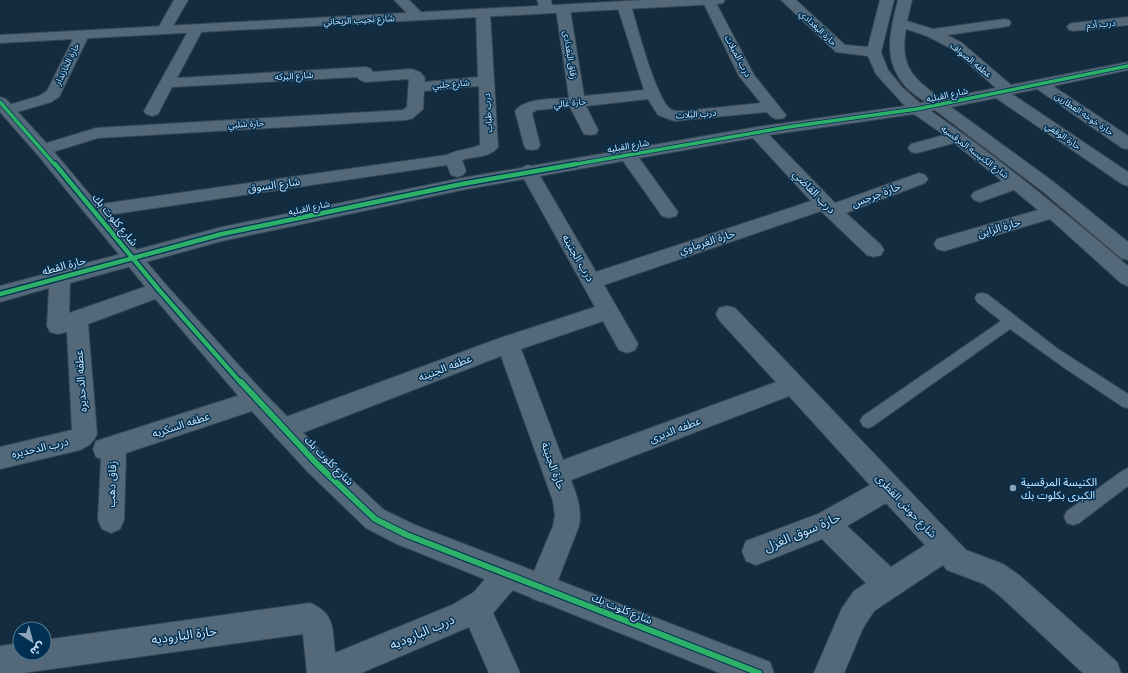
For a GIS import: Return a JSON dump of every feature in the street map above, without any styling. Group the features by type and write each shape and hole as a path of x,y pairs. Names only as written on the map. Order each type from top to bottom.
{"street":[{"path":"164,30 181,0"},
{"path":"401,0 419,16"},
{"name":"شارع نجيب الريحاني","path":"0,39 483,13 545,5 563,9 713,0"},
{"name":"درب المبلات","path":"713,0 747,76 788,127"},
{"name":"حارة البغدادي","path":"788,0 841,49 874,52"},
{"path":"874,52 887,0"},
{"name":"شارع الكنيسه المرقسيه","path":"905,0 900,23 898,46 900,64 912,84 1030,172 1105,232 1128,253"},
{"name":"درب البلات","path":"624,5 653,94 661,110 668,115 673,116 772,106"},
{"name":"زقاق البغدادى","path":"563,9 578,108 590,130"},
{"name":"درب طباب","path":"453,159 456,156 484,151 489,147 483,13"},
{"name":"درب آدم","path":"1074,27 1128,21"},
{"name":"عطفه الصواف","path":"900,23 932,33 957,46 1003,91"},
{"name":"عطفه الصواف","path":"932,33 1004,23"},
{"path":"152,111 196,29"},
{"name":"حارة الخازندار","path":"4,106 45,99 53,94 82,35"},
{"name":"شارع الكنيسه المرقسيه","path":"874,52 881,71 897,90 917,109 957,137 1053,212 1128,278"},
{"name":"شارع القبليه","path":"133,258 222,234 528,171 788,127 917,109 1126,68"},
{"name":"شارع البركه","path":"167,83 366,72 365,77 416,81"},
{"name":"شارع جلبي","path":"416,81 486,81"},
{"name":"حارة شلبي","path":"43,150 96,133 407,115 415,109 416,81"},
{"name":"حارة خوخه العطارين","path":"1040,84 1128,144"},
{"name":"حارة الوقفي","path":"1003,91 1128,180"},
{"name":"حارة غالي","path":"532,145 523,111 526,109 534,106 653,94"},
{"name":"شارع كلوت بك","path":"4,106 43,150 159,290 256,400 317,464 375,519 408,535 748,671"},
{"name":"درب القاضي","path":"757,132 828,207 874,250"},
{"path":"917,148 957,137"},
{"path":"627,154 669,212"},
{"path":"453,159 462,184"},
{"name":"شارع السوق","path":"94,211 453,159"},
{"name":"درب الجنينه","path":"528,171 627,344"},
{"name":"حارة جرجس","path":"828,207 919,179"},
{"path":"980,196 1016,183"},
{"name":"حارة الغرماوي","path":"591,281 828,207"},
{"name":"حارة الزاين","path":"944,244 1053,212"},
{"name":"حارة القطه","path":"0,294 133,258"},
{"path":"60,277 58,326 159,290"},
{"name":"عطفه الجنينه","path":"284,429 508,344 608,311"},
{"name":"شارع حوش القطرى","path":"727,314 888,488 957,560 993,574 1009,584 1106,673"},
{"name":"عطفه الدحديره","path":"77,320 85,434 80,439"},
{"name":"حارة الجنينة","path":"508,344 566,501 568,515 566,526 541,588"},
{"name":"عطفه الديرى","path":"556,474 793,386"},
{"name":"عطفه السكريه","path":"109,448 256,400"},
{"name":"درب الدحديره","path":"0,457 80,439"},
{"name":"زقاق دهب","path":"109,448 111,520"},
{"name":"حارة سوق الغزل","path":"756,551 826,524 888,488"},
{"path":"826,524 888,585"},
{"path":"829,673 856,613 864,601 945,548"},
{"name":"درب الباروديه","path":"325,673 462,616 484,602 507,575"},
{"path":"474,608 505,673"},
{"name":"حارة الباروديه","path":"0,661 310,618 317,624 322,673"}],"lane":[{"path":"982,298 1010,322 1054,355 1128,402"},
{"path":"868,421 1010,322"},
{"path":"1073,517 1128,476"}],"cycle path":[{"path":"0,294 222,234 462,184 788,127 917,109 1128,66"},
{"path":"0,102 43,150 159,290 256,400 317,464 375,519 407,535 759,673"}],"place":[{"name":"الكنيسة المرقسية الكبرى بكلوت بك","path":"1013,488"}]}
